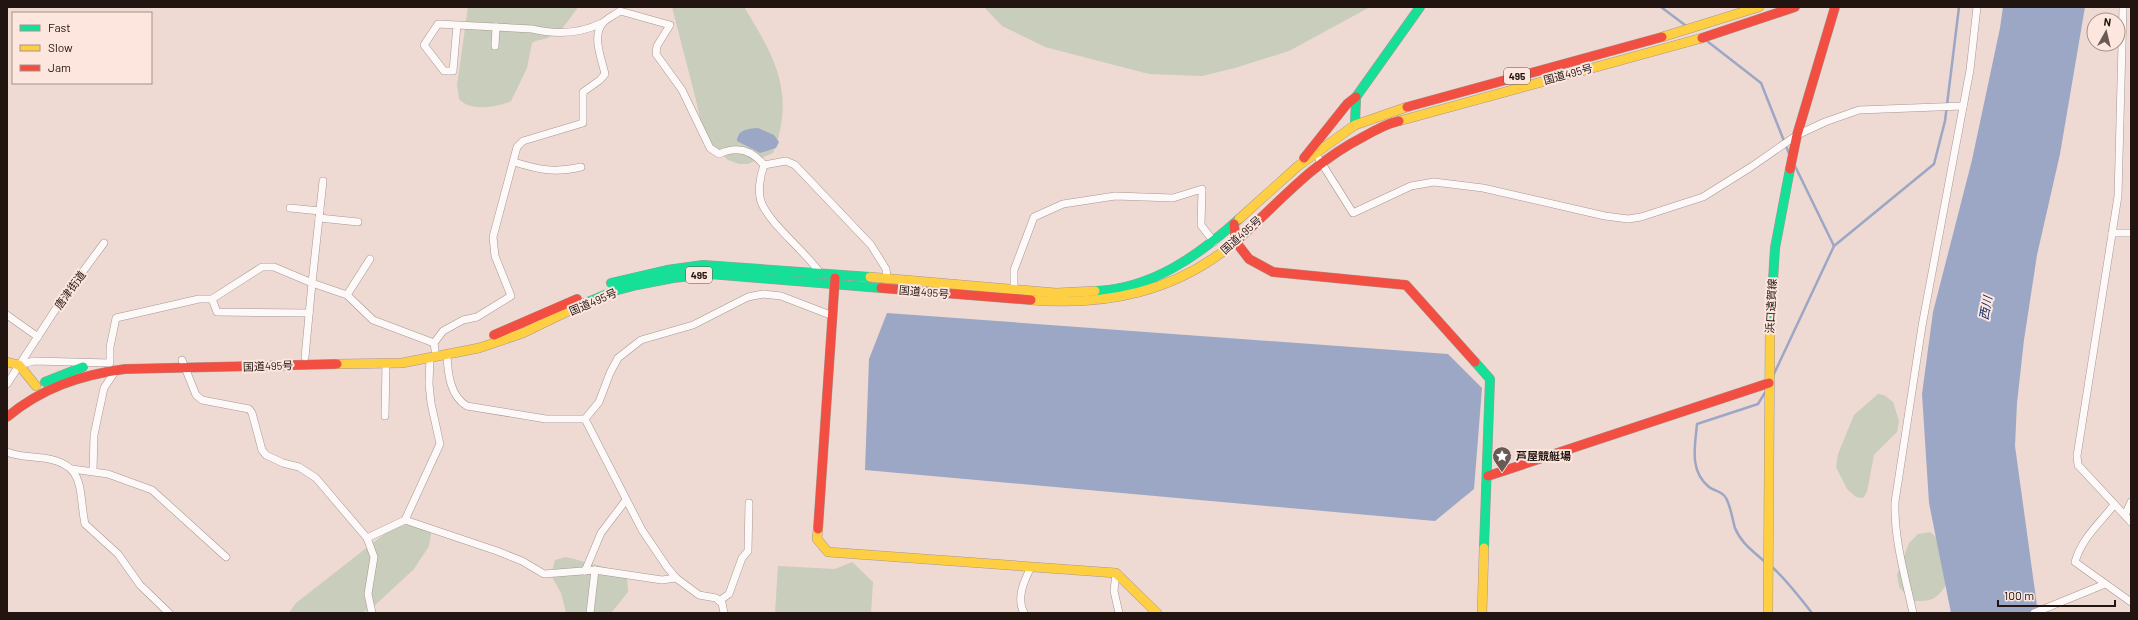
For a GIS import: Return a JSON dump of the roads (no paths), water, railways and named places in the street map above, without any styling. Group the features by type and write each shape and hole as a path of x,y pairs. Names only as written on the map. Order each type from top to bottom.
{"main road":[{"path":"1298,166 1347,104 1356,97 1420,7"},
{"name":"国道495号","path":"183,364 304,357 400,355 470,343 612,283 648,273 703,265 820,272 1056,293 1099,291 1131,285 1173,269 1214,242 1298,166 1314,153 1355,125 1412,105 1680,32 1759,7"},
{"name":"国道495号","path":"7,406 36,386 64,373 89,366 386,363 433,350 447,356 473,350 522,333 613,292 680,276 710,274 1053,302 1099,301 1135,296 1168,284 1208,264 1236,242 1306,174 1321,162 1364,136 1390,123 1686,43 1795,7"},
{"name":"浜口遠賀線","path":"1768,613 1770,311 1775,248 1797,135 1835,7"},
{"path":"1355,125 1354,118 1356,97"},
{"path":"1234,224 1236,242 1249,259 1273,272 1406,285 1490,379 1488,476 1482,613"},
{"path":"836,274 817,539 821,546 828,552 1116,573 1158,613"},
{"path":"7,362 18,365 36,386"},
{"name":"国道495号","path":"7,417 24,401 44,390 113,366"},
{"path":"1488,476 1769,384"}],"street":[{"path":"1913,613 1900,555 1894,519 1894,502 1922,326 1964,106 1976,25 1977,7"},
{"path":"2123,8 2118,196 2077,456 2078,465 2131,522"},
{"path":"457,25 453,71 444,71 424,44 438,24 496,27 570,33 587,30 602,23 620,11 670,25 657,46 656,54 682,90 710,148 719,154 736,148 749,152 764,165"},
{"path":"367,538 405,520 440,444 431,403 429,384 433,350 443,331 463,320 477,317 511,296 495,256 493,237 517,147 523,141 583,123 584,92 600,80 605,74 598,41 602,23"},
{"path":"495,46 496,27"},
{"path":"1314,153 1353,213 1411,186 1434,182 1483,188 1605,216 1628,219 1641,218 1703,197 1751,167 1797,135 1826,122 1860,110 1964,106"},
{"path":"764,165 786,161 795,165 871,245 886,269 887,278"},
{"path":"514,162 543,171 560,171 581,167"},
{"path":"764,165 760,185 762,204 770,216 820,272"},
{"path":"304,357 323,181"},
{"path":"1014,289 1014,270 1034,217 1063,204 1115,196 1173,198 1202,189 1202,225 1214,242"},
{"path":"290,208 358,222"},
{"path":"2112,233 2131,233"},
{"name":"唐津街道","path":"7,384 18,365 104,243"},
{"path":"347,295 370,259"},
{"path":"93,471 94,435 104,388 113,366 110,347 116,318 199,299 212,299 262,267 274,267 312,283 347,295 373,320 433,350"},
{"path":"447,356 449,378 455,394 459,402 467,406 546,419 585,419 600,402 610,373 618,358 641,340 693,324 748,297 763,294 781,296 833,316"},
{"path":"212,299 217,312 309,313"},
{"path":"7,315 38,337"},
{"path":"18,365 34,362 113,366"},
{"path":"385,416 386,363"},
{"path":"183,364 196,395 202,400 248,409 252,414 262,450 266,455 283,463 299,467 316,478 367,538 374,557 368,594 372,613"},
{"path":"585,419 642,530 676,578 699,595 716,598 719,600 724,613"},
{"path":"7,452 19,456 60,461 72,469 108,474 152,490 226,557"},
{"path":"72,469 82,492 85,524 118,554 140,585 169,613"},
{"path":"585,571 601,533 626,500"},
{"path":"2125,515 2131,502"},
{"path":"719,600 729,594 742,558 748,551 749,503"},
{"path":"2114,505 2088,534 2079,550 2075,562 2131,602"},
{"path":"405,520 497,551 522,561 544,574 595,570 662,580 676,578"},
{"path":"1024,613 1021,606 1023,582 1031,567"},
{"path":"590,613 595,570"},
{"path":"1116,573 1114,591 1119,613"},
{"path":"2034,613 2053,609 2105,584"}],"water":[{"name":"西川","path":"2003,7 2085,7 2060,154 2037,255 2024,340 2017,403 2015,446 2038,613 1951,613 1929,503 1922,394 1933,312 1972,160 2000,28"},
{"path":"758,128 774,135 779,142 776,148 760,153 737,141 739,134 744,130"},
{"path":"887,313 1448,354 1482,388 1474,489 1435,521 865,470 869,359"}],"waterway":[{"path":"1661,7 1685,25"},
{"path":"1773,376 1834,246 1934,164 1945,121 1959,7"},
{"path":"1707,41 1761,83 1790,156"},
{"path":"1795,166 1834,246"},
{"path":"1765,562 1741,538 1735,528 1726,498 1720,492 1709,487 1698,474 1695,449 1697,424 1758,404 1766,391"},
{"path":"1772,567 1788,583 1812,613"}],"place":[{"name":"芦屋競艇場","path":"1502,473"}]}
